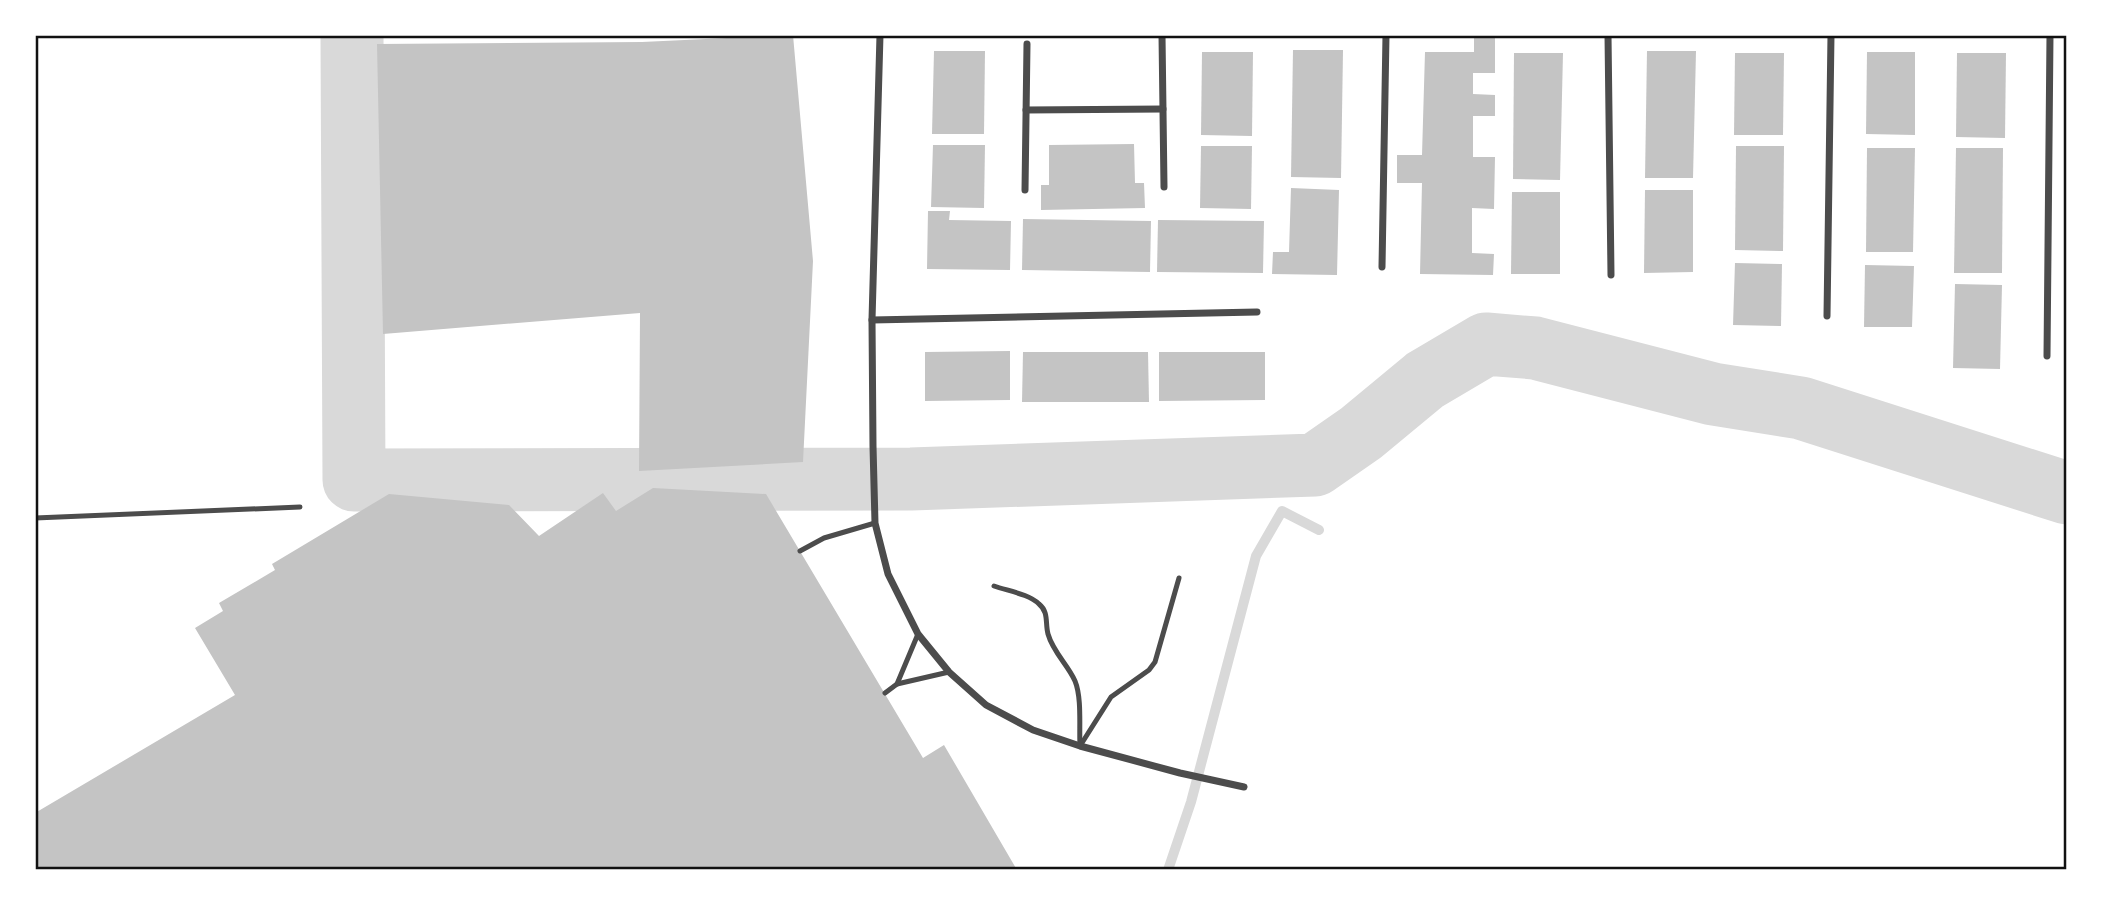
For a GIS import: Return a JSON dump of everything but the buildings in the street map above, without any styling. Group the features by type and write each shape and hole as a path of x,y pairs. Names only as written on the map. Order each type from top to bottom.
{"street":[{"path":"880,35 872,320 873,446 875,523 888,574 918,635 949,672 986,705 1033,730 1080,746 1244,787"},
{"path":"1163,35 1164,187"},
{"path":"1382,267 1387,35"},
{"path":"1608,35 1611,275"},
{"path":"1827,316 1831,35"},
{"path":"2047,356 2050,35"},
{"path":"1025,190 1027,44"},
{"path":"1026,110 1163,109"},
{"path":"872,320 1258,312"}],"lane":[{"path":"35,518 300,507"},
{"path":"800,551 824,538 875,523"},
{"path":"1080,746 1111,697 1149,670 1155,662 1179,578"},
{"path":"994,586 1036,601 1043,607 1052,645 1077,688 1080,746"},
{"path":"897,684 918,635"},
{"path":"885,693 897,684 949,672"}],"waterway":[{"path":"352,35 354,480 911,479 1315,465 1361,433 1425,380 1486,344 1535,348 1713,394 1801,408 2067,493"},
{"path":"1168,870 1191,802 1256,556 1282,511 1319,530"}]}
